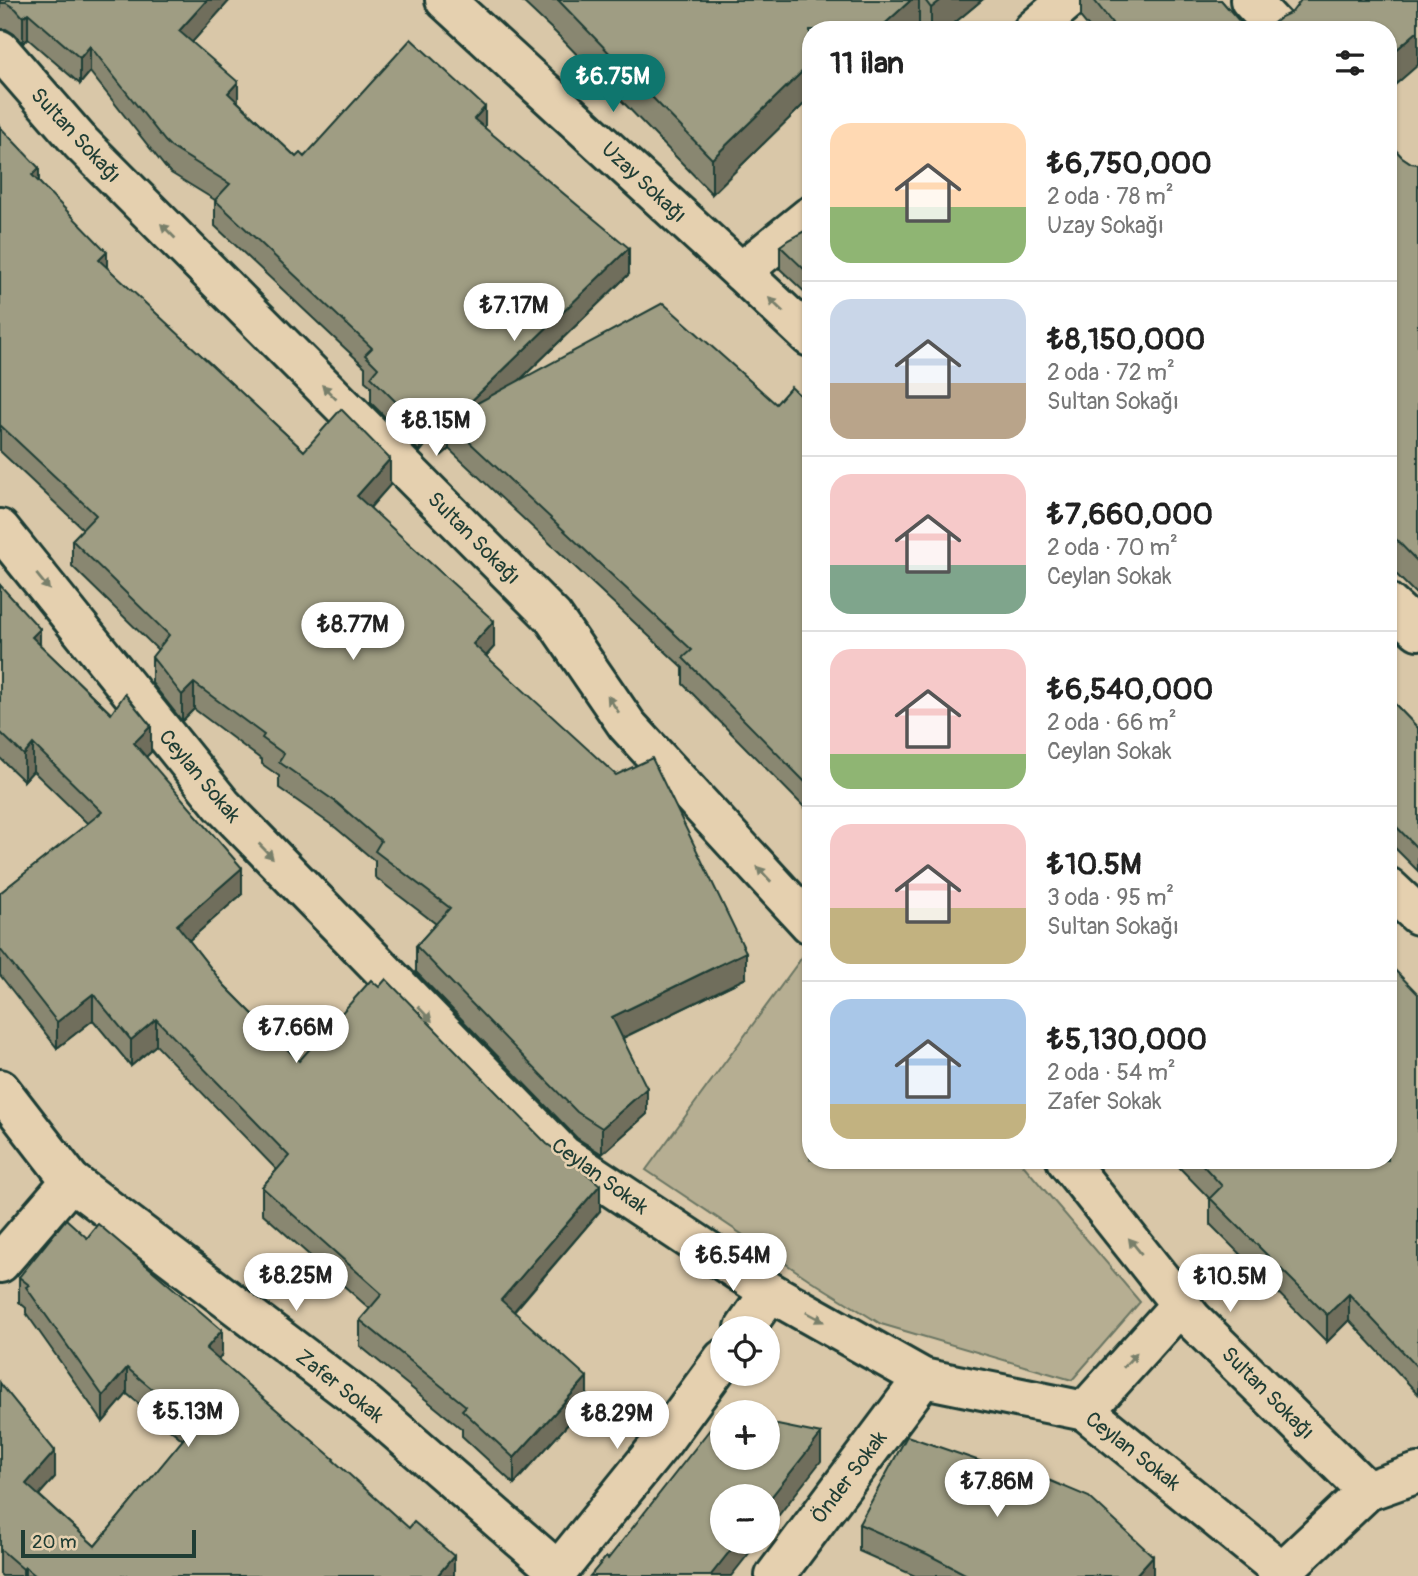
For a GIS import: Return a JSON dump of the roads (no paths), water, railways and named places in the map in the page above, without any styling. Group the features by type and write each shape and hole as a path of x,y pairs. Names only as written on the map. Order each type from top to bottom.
{"street":[{"name":"Uzay Sokağı","path":"445,0 802,329"},
{"path":"1044,21 1068,0"},
{"path":"1250,0 1270,21"},
{"name":"Sultan Sokağı","path":"0,50 81,143 553,617 627,725 802,915"},
{"path":"741,272 802,222"},
{"name":"Ceylan Sokak","path":"0,529 222,805 563,1155 771,1292 923,1378 1085,1411 1280,1574"},
{"path":"1397,611 1418,630"},
{"path":"1397,895 1418,915"},
{"name":"Zafer Sokak","path":"0,1089 71,1181 367,1405 556,1574"},
{"name":"Sultan Sokağı","path":"1073,1169 1192,1319 1367,1491"},
{"path":"0,1264 71,1181"},
{"path":"754,1316 771,1292"},
{"path":"1085,1411 1181,1304"},
{"path":"556,1574 663,1441 710,1377"},
{"name":"Önder Sokak","path":"775,1576 923,1378"},
{"path":"1280,1574 1367,1491 1418,1473"}]}
